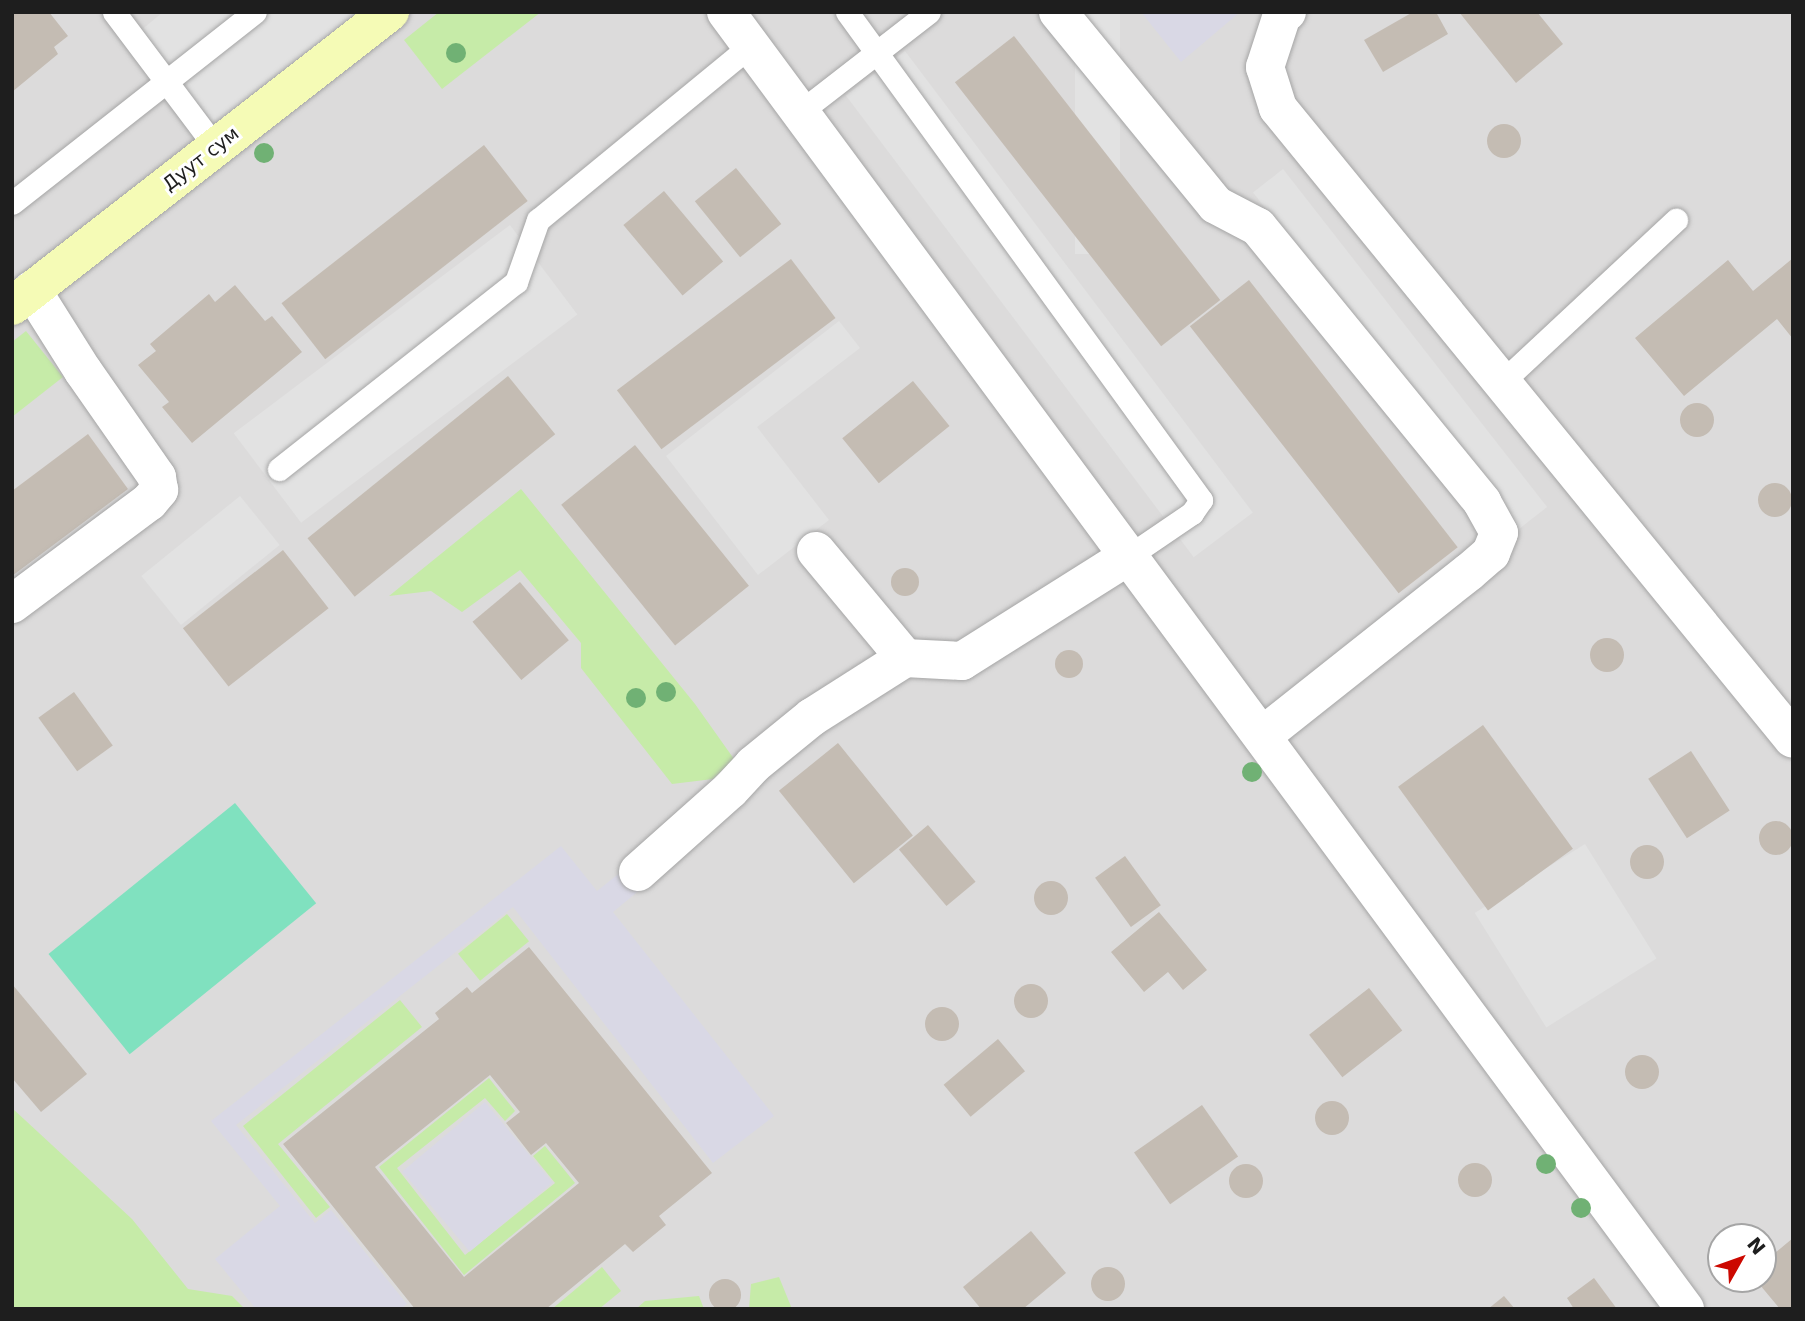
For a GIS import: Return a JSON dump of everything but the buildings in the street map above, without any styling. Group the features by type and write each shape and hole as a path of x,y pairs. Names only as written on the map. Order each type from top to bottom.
{"main road":[{"name":"Дуут сум","path":"22,298 390,12"}],"street":[{"path":"726,12 1685,1309"},
{"path":"1058,12 1216,205 1258,227 1482,502 1499,533 1490,553 1469,572 1262,736"},
{"path":"1287,12 1282,15 1265,67 1278,108 1793,739"},
{"path":"12,604 149,502 159,490 157,477 83,370 22,298"},
{"path":"816,551 905,658"},
{"path":"638,872 730,790 753,765 802,725 905,658 962,661 1129,556"}],"lane":[{"path":"114,12 216,149"},
{"path":"12,202 255,12"},
{"path":"847,12 1201,500 1192,513 1129,556"},
{"path":"800,112 929,12"},
{"path":"279,469 516,282 538,220 751,45"},
{"path":"1502,382 1676,220"}],"shaded area":[{"path":"12,12 1793,12 1793,1309 12,1309"},
{"path":"163,12 358,12 217,127 139,32"},
{"path":"1075,12 1120,12 1120,254 1075,254"},
{"path":"1141,12 1240,12 1181,62"},
{"path":"905,51 1253,513 1194,557 846,96"},
{"path":"1283,169 1547,507 1517,530 1253,192"},
{"path":"510,225 577,314 301,523 234,433"},
{"path":"839,321 860,348 757,427 829,520 758,575 666,456"},
{"path":"240,496 280,545 181,625 141,576"},
{"path":"1585,844 1657,958 1546,1027 1475,913"},
{"path":"561,846 597,891 631,864 647,884 613,912 774,1116 713,1163 513,907 236,1125 315,1223 331,1210 407,1304 401,1309 256,1309 215,1259 280,1206 211,1121"},
{"path":"485,1102 552,1182 470,1252 402,1171"}],"green space":[{"path":"439,12 541,12 442,89 404,40"},
{"path":"26,331 63,377 12,417 12,342"},
{"path":"521,489 695,704 734,759 713,779 672,784 581,668 581,643 520,570 462,612 431,591 389,596"},
{"path":"235,803 316,903 130,1054 48,954"},
{"path":"507,914 529,941 480,981 458,954"},
{"path":"400,1000 422,1027 278,1144 330,1207 316,1218 243,1126"},
{"path":"489,1078 515,1111 505,1121 485,1098 397,1168 465,1255 555,1183 533,1156 545,1146 575,1183 464,1275 379,1167"},
{"path":"12,1108 132,1219 188,1289 232,1296 245,1309 15,1309 12,1304"},
{"path":"602,1267 621,1291 599,1309 552,1309"},
{"path":"779,1277 792,1309 749,1309 751,1284"},
{"path":"699,1296 704,1309 636,1309 645,1301"}]}
